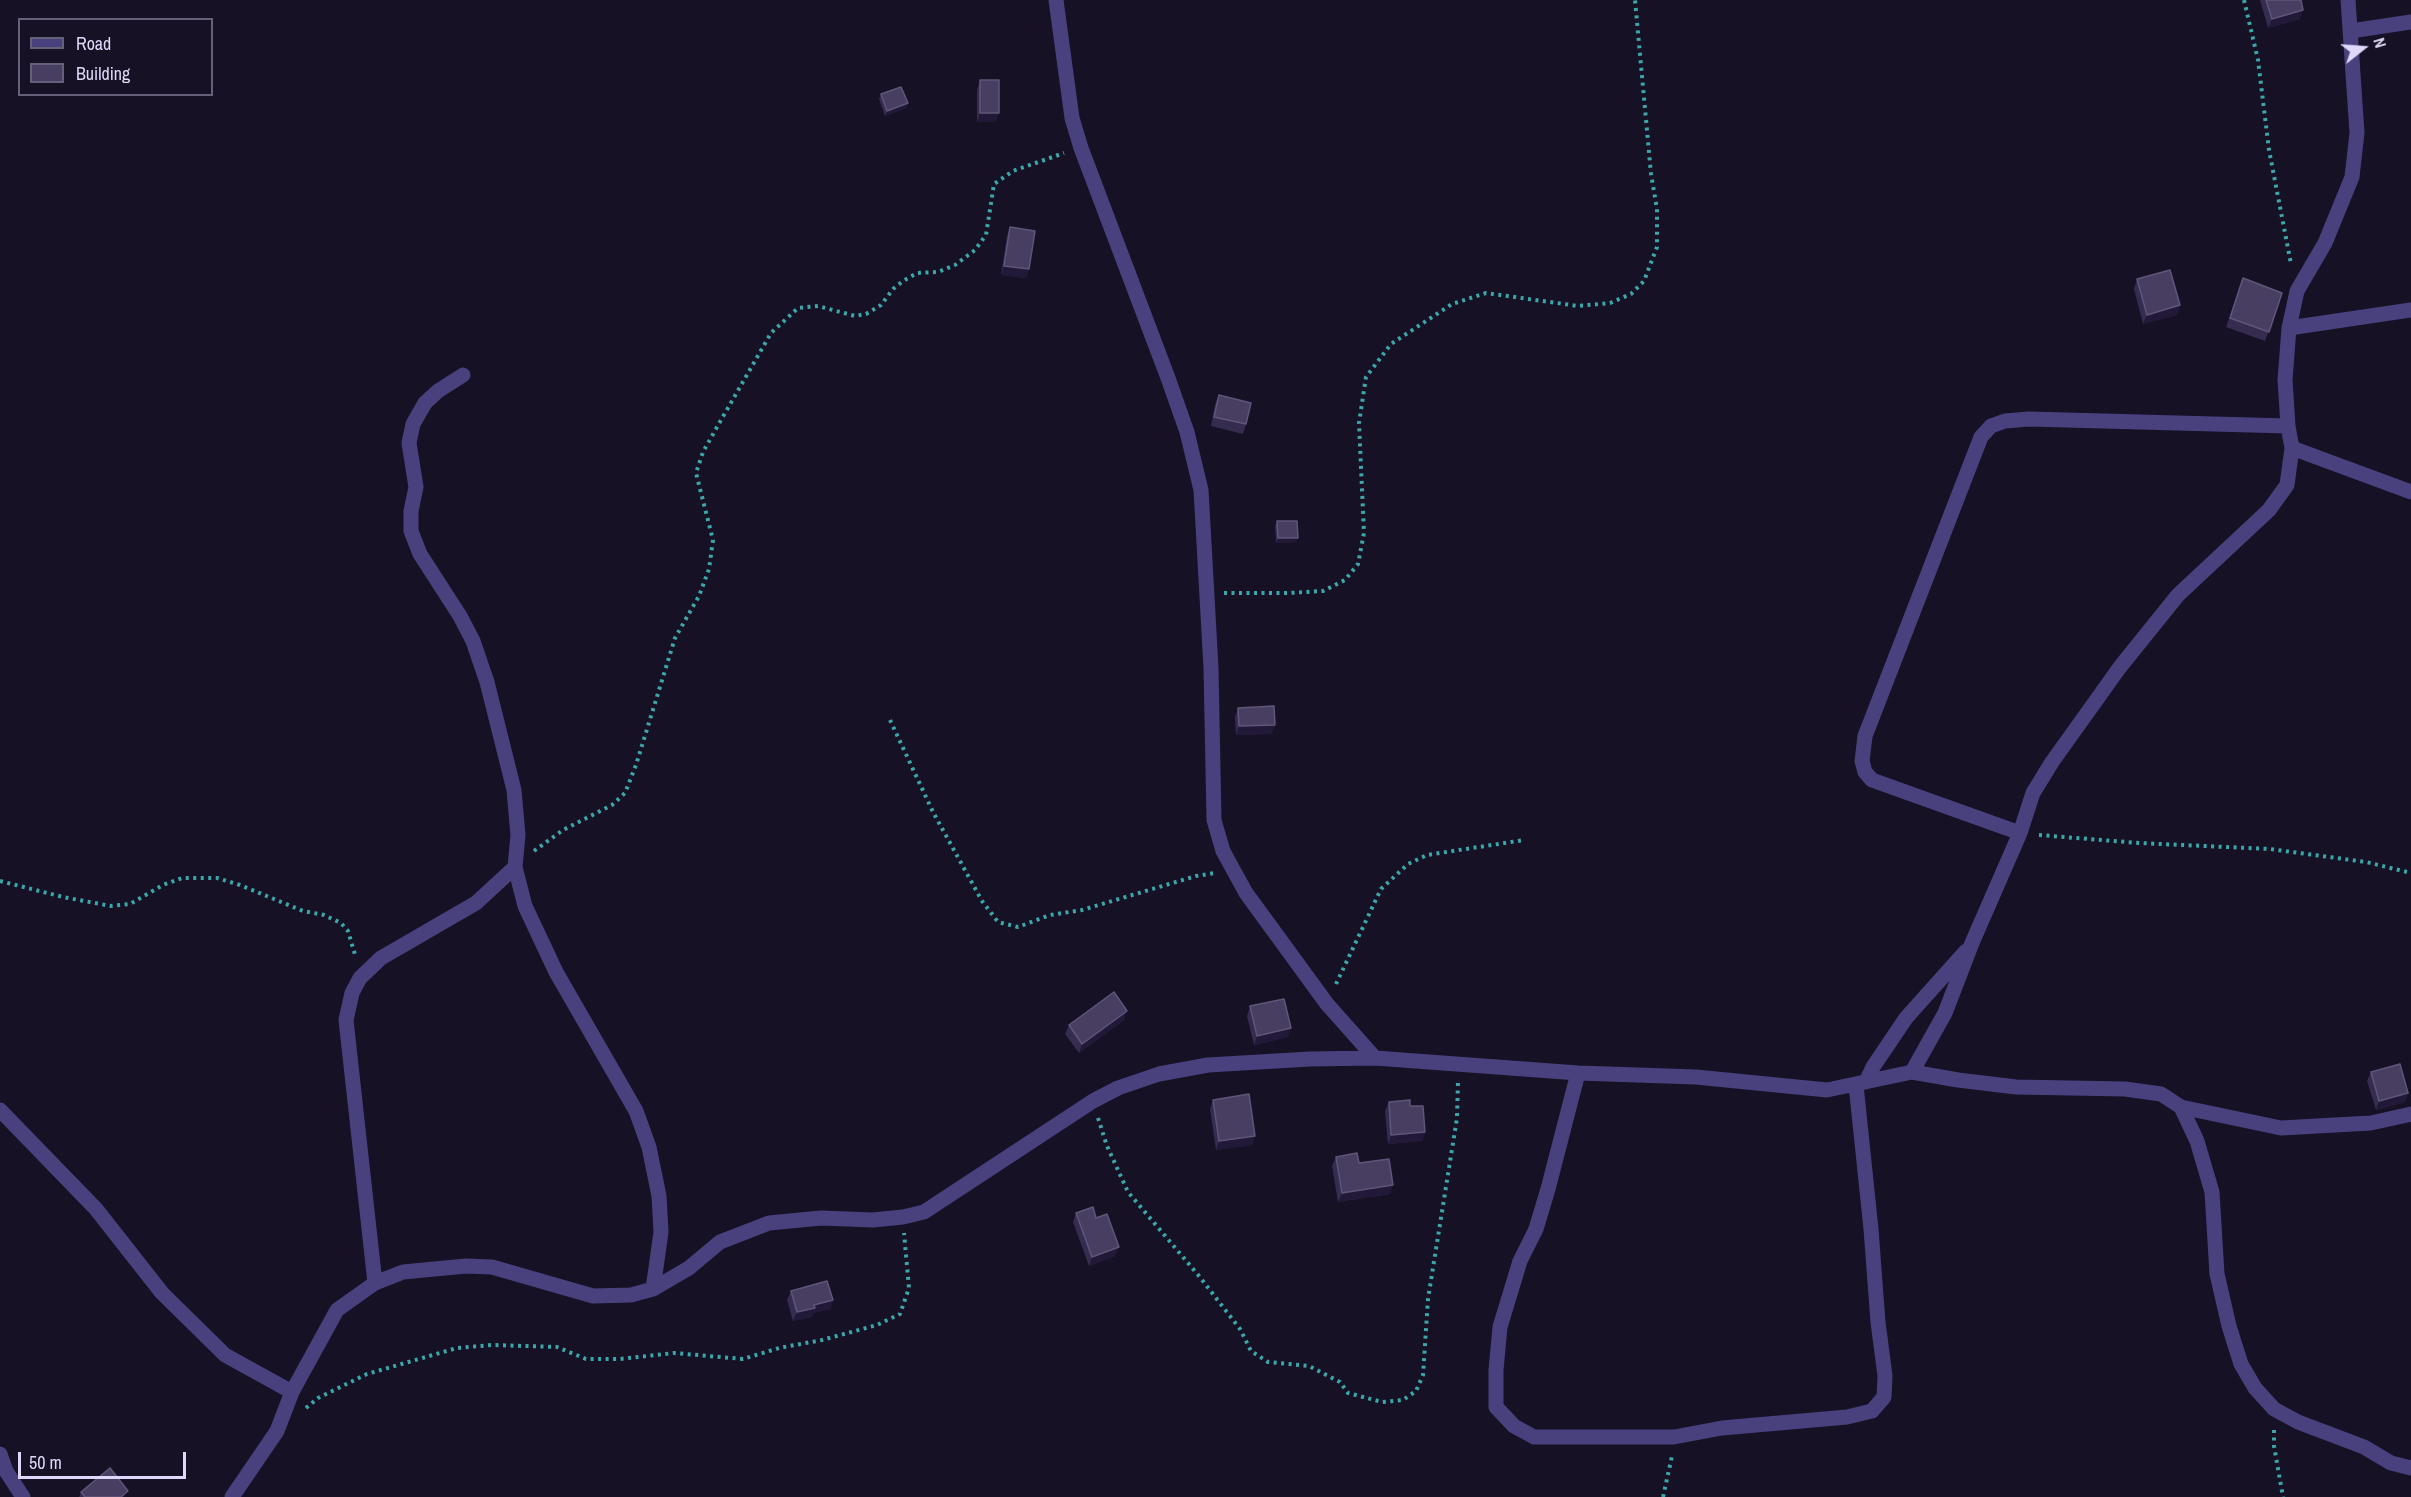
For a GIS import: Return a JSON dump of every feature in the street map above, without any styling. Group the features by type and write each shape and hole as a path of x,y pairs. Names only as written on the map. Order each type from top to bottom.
{"street":[{"path":"1056,0 1072,118 1081,148 1187,432 1201,490 1211,668 1214,820 1223,851 1246,893 1327,1004 1375,1058"},
{"path":"1912,1072 1945,1013 2038,786 2120,667 2178,595 2269,510 2287,484 2292,448 2285,380 2289,328 2297,291 2325,243 2352,177 2356,133 2348,0"},
{"path":"2351,31 2411,22"},
{"path":"2289,328 2411,310"},
{"path":"463,375 438,391 425,403 412,424 409,443 416,488 411,531 420,554 460,616 487,682 517,813 515,867 519,887 543,947 636,1111 649,1146 659,1196 661,1233 653,1289"},
{"path":"2020,833 1872,780 1865,772 1862,761 1865,736 1982,437 1991,426 2005,421 2029,418 2288,426"},
{"path":"2292,448 2411,492"},
{"path":"375,1283 346,1020 352,993 360,978 381,958 476,903 515,867"},
{"path":"1578,1073 1536,1229 1520,1261 1500,1328 1496,1370 1496,1407 1514,1426 1534,1437 1674,1437 1722,1428 1847,1418 1872,1411 1884,1396 1885,1376 1878,1322 1861,1084 1906,1018 1972,943"},
{"path":"232,1497 277,1431 292,1392 337,1310 375,1283 403,1272 466,1266 492,1267 593,1296 631,1295 653,1289 689,1268 720,1242 769,1223 792,1219 873,1220 924,1212 1093,1101 1118,1088 1159,1074 1208,1065 1375,1058 1578,1073 1696,1077 1827,1090 1912,1072 2016,1087 2125,1089 2161,1094 2181,1107 2281,1128 2337,1127 2372,1123 2411,1114"},
{"path":"2181,1107 2197,1142 2212,1192 2217,1274 2229,1326 2241,1364 2255,1388 2274,1408 2298,1422 2364,1447 2391,1463 2411,1468"},
{"path":"0,1110 96,1209 162,1293 225,1355 292,1392"},
{"path":"0,1454 6,1471 23,1497"}],"path":[{"path":"1206,592 1323,591 1345,580 1358,564 1364,533 1359,423 1366,377 1390,344 1452,304 1486,293 1578,306 1610,303 1631,294 1644,281 1657,247 1657,208 1651,174 1635,0"},
{"path":"2244,0 2258,60 2282,224 2297,291"},
{"path":"515,867 563,830 612,805 625,793 636,765 675,638 699,596 709,569 713,540 696,473 712,436 771,333 798,308 818,306 855,316 866,314 881,305 903,280 917,273 938,272 955,265 975,250 986,235 994,184 1013,171 1081,148"},
{"path":"891,720 933,812 982,901 998,922 1018,927 1050,915 1082,910 1196,876 1234,870"},
{"path":"2020,833 2139,843 2270,849 2366,862 2411,873"},
{"path":"1327,1004 1381,889 1408,864 1427,855 1524,840"},
{"path":"0,881 111,906 130,904 163,885 182,878 217,878 251,889 282,904 324,915 341,923 348,932 360,978"},
{"path":"1093,1101 1107,1146 1128,1192 1199,1276 1240,1329 1251,1351 1268,1362 1309,1366 1326,1373 1340,1382 1348,1393 1360,1398 1382,1402 1393,1401 1403,1400 1416,1391 1423,1375 1428,1299 1457,1118 1459,1065"},
{"path":"301,1411 318,1398 367,1374 457,1347 492,1345 557,1347 586,1359 620,1359 674,1353 743,1359 779,1348 822,1340 877,1325 900,1314 909,1288 903,1217"},
{"path":"2274,1408 2274,1446 2283,1497"},
{"path":"1663,1497 1669,1478 1674,1437"}],"building":[{"path":"2266,0 2301,0 2303,10 2272,19"},
{"path":"980,80 999,80 999,113 980,113"},
{"path":"901,87 908,103 887,111 881,94"},
{"path":"1010,227 1035,231 1029,269 1004,266"},
{"path":"2170,270 2180,305 2147,315 2137,279"},
{"path":"2243,278 2282,293 2269,332 2230,318"},
{"path":"1219,395 1251,403 1246,424 1214,417"},
{"path":"1277,521 1297,521 1298,538 1278,538"},
{"path":"1274,706 1275,725 1239,726 1238,708"},
{"path":"1114,992 1127,1011 1082,1044 1069,1025"},
{"path":"1284,999 1291,1028 1257,1036 1250,1006"},
{"path":"2400,1064 2408,1093 2379,1101 2371,1072"},
{"path":"1249,1094 1255,1136 1219,1141 1213,1100"},
{"path":"1410,1100 1410,1106 1423,1106 1425,1132 1391,1135 1389,1102"},
{"path":"1357,1153 1359,1163 1389,1159 1393,1185 1342,1193 1336,1157"},
{"path":"1093,1207 1096,1218 1107,1214 1119,1247 1092,1257 1076,1213"},
{"path":"827,1281 833,1300 814,1305 815,1308 797,1312 791,1291"},
{"path":"110,1468 128,1491 121,1497 85,1497 81,1492"}]}
